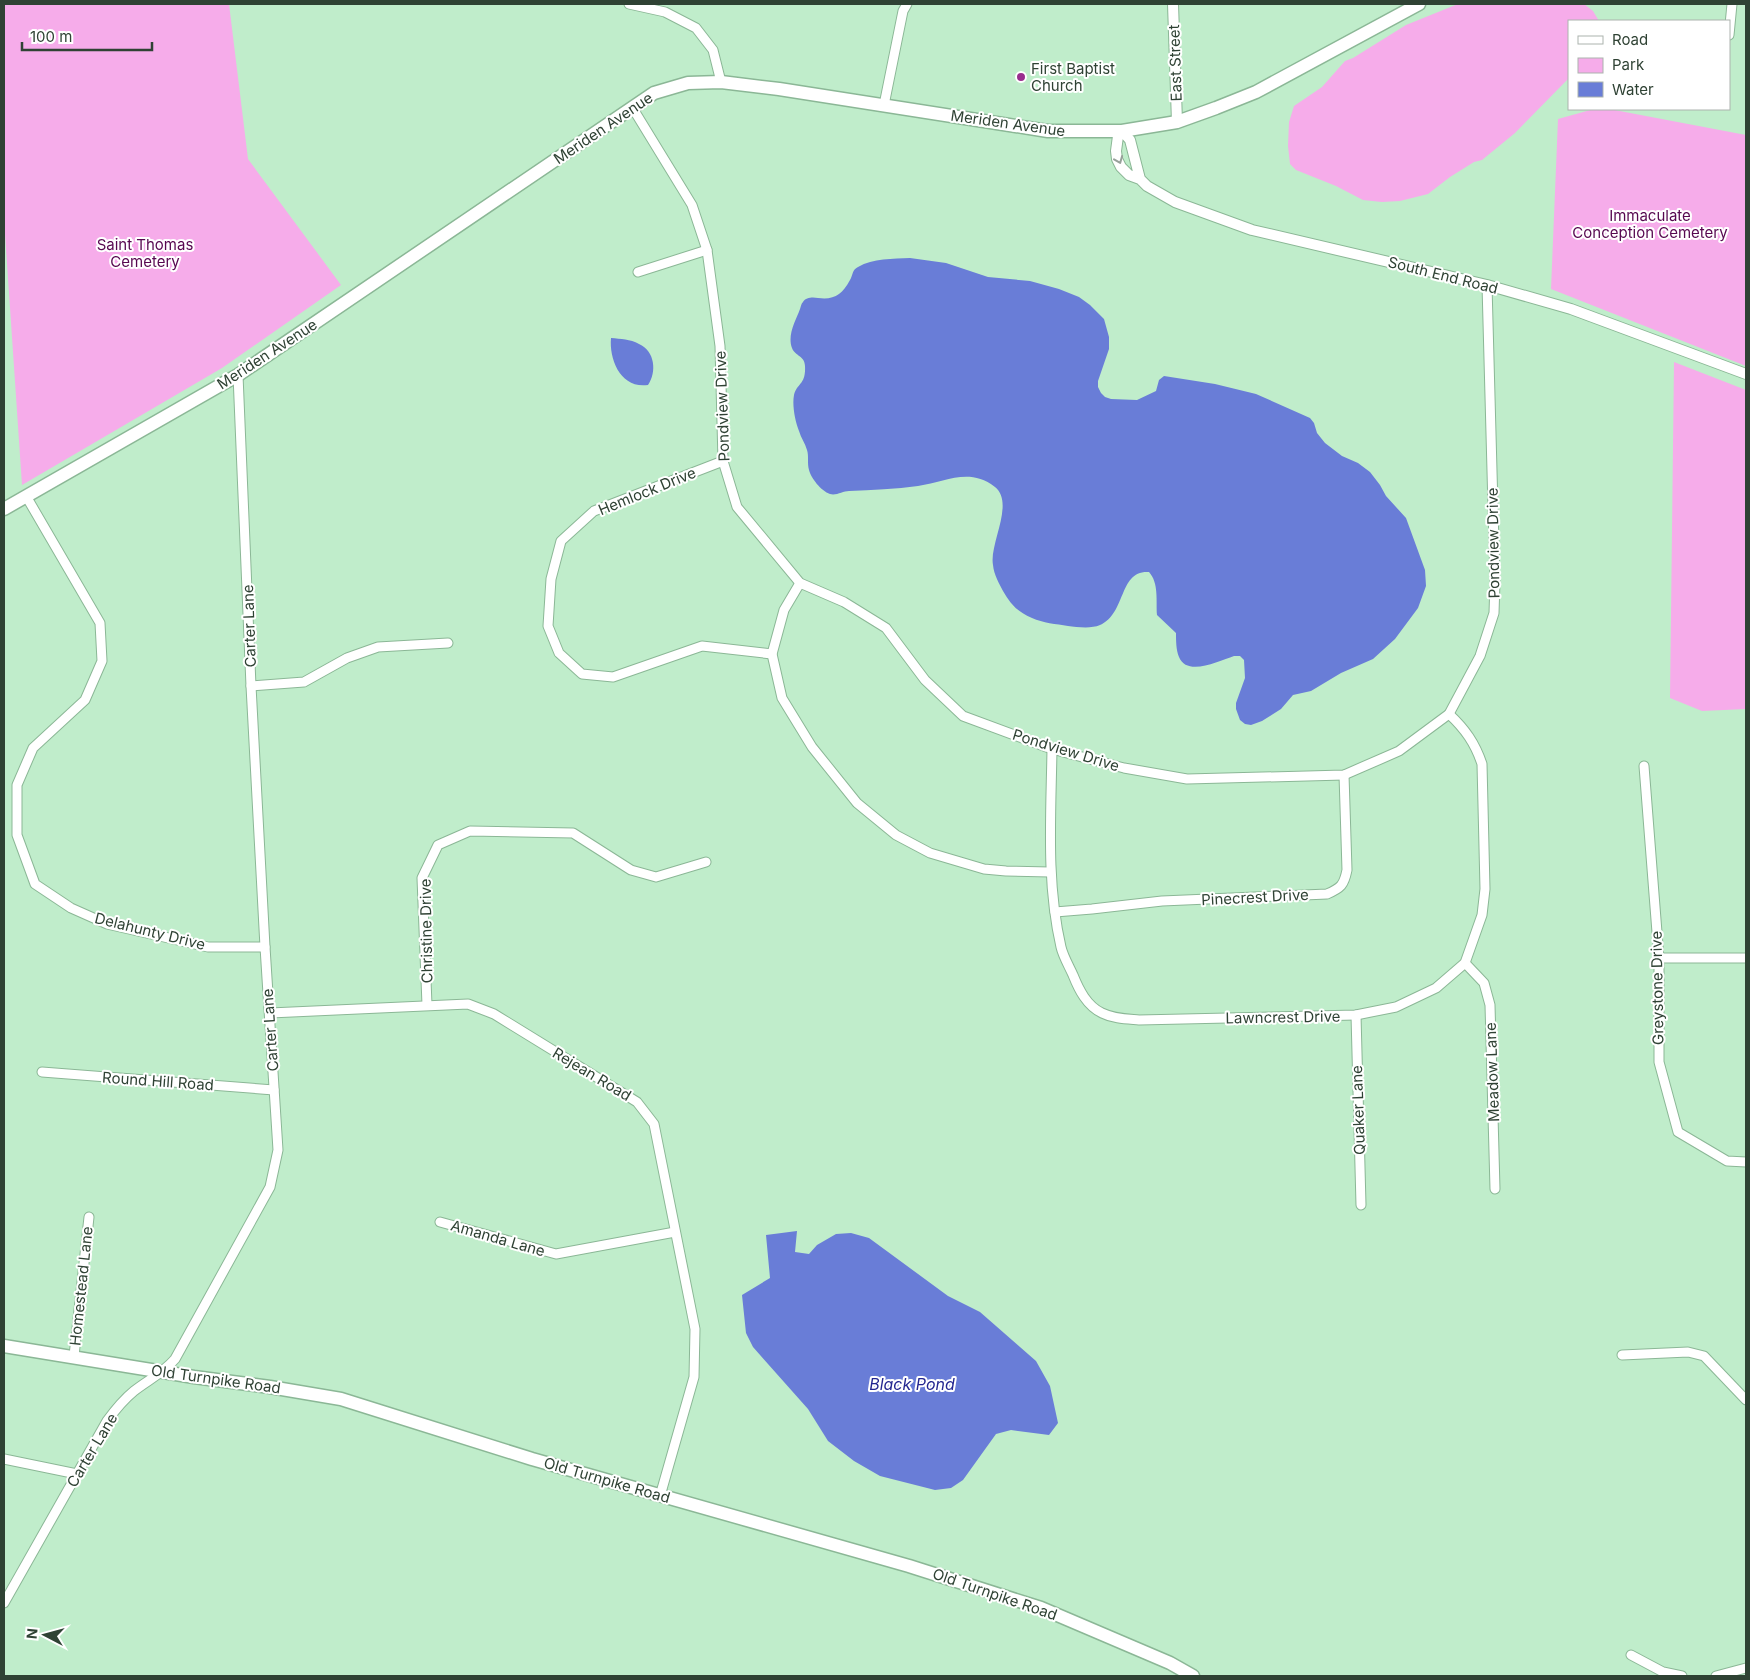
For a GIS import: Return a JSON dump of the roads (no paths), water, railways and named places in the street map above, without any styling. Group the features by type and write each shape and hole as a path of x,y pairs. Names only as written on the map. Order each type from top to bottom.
{"main road":[{"name":"Meriden Avenue","path":"4,509 238,375 654,93 688,83 721,82 1048,131 1122,131 1177,122 1256,92 1419,4"},
{"name":"Old Turnpike Road","path":"4,1346 163,1372 270,1386 341,1399 532,1459 909,1566 1041,1608 1170,1663 1193,1676"}],"street":[{"path":"629,4 665,12 696,28 713,50 721,82"},
{"path":"884,105 903,11 908,4"},
{"name":"East Street","path":"1173,4 1177,122"},
{"path":"1730,25 1732,4"},
{"name":"Pondview Drive","path":"632,107 692,205 707,250 720,346 723,461 737,507 800,583 844,602 886,628 925,680 963,716 1052,749 1124,768 1187,779 1344,775 1399,751 1449,714 1480,656 1494,613 1495,582 1487,285"},
{"path":"1122,131 1130,140 1140,179"},
{"name":"South End Road","path":"1122,131 1116,142 1117,159 1129,175 1140,179 1147,186 1175,202 1252,230 1487,285 1571,308 1746,374"},
{"path":"638,272 707,250"},
{"name":"Carter Lane","path":"4,1603 107,1421 120,1404 135,1390 163,1372 175,1359 270,1187 278,1150 251,686 238,375"},
{"name":"Hemlock Drive","path":"723,461 594,511 561,541 552,579 548,626 559,653 582,674 613,676 702,646 772,654"},
{"name":"Delahunty Drive","path":"26,496 100,623 102,660 85,700 33,748 17,785 17,834 35,884 71,908 107,924 208,947 265,947"},
{"path":"800,583 784,610 772,654 782,698 812,747 857,803 896,835 930,853 971,866 1006,871 1050,872"},
{"path":"251,686 304,682 347,658 378,647 448,643"},
{"path":"1449,714 1464,728 1475,746 1482,764 1485,889 1482,915 1465,964"},
{"name":"Lawncrest Drive","path":"1052,749 1050,872 1061,948 1079,991 1101,1013 1120,1019 1139,1020 1356,1015 1396,1007 1436,988 1465,964"},
{"name":"Greystone Drive","path":"1644,766 1659,958 1659,1062 1678,1132 1727,1161 1746,1162"},
{"name":"Pinecrest Drive","path":"1055,912 1162,901 1327,894 1336,890 1344,883 1347,870 1344,775"},
{"name":"Christine Drive","path":"427,1005 422,878 438,845 470,831 573,833 631,870 656,877 706,862"},
{"path":"1659,958 1746,958"},
{"name":"Meadow Lane","path":"1465,964 1484,983 1490,1005 1495,1189"},
{"name":"Rejean Road","path":"270,1013 468,1004 494,1014 637,1102 654,1124 695,1329 694,1376 660,1496"},
{"name":"Quaker Lane","path":"1356,1015 1361,1205"},
{"name":"Round Hill Road","path":"42,1072 274,1090"},
{"name":"Homestead Lane","path":"74,1356 88,1217"},
{"name":"Amanda Lane","path":"440,1222 556,1254 675,1232"},
{"path":"1622,1355 1688,1352 1704,1356 1746,1400"},
{"path":"4,1459 77,1474"},
{"path":"1631,1655 1663,1672 1682,1676"},
{"path":"1716,1676 1746,1668"}],"water":[{"path":"910,258 946,263 988,277 1030,281 1079,297 1104,319 1109,337 1109,349 1098,381 1098,387 1105,397 1137,400 1156,391 1159,380 1164,376 1215,384 1256,394 1310,418 1314,423 1317,433 1325,443 1342,456 1358,463 1370,472 1386,496 1406,518 1425,570 1426,586 1418,608 1395,639 1373,659 1341,673 1311,691 1293,695 1281,709 1262,721 1251,725 1245,724 1240,720 1236,709 1236,703 1245,678 1244,660 1240,656 1234,656 1212,664 1196,667 1183,663 1177,651 1176,633 1157,615 1156,587 1149,572 1139,573 1132,578 1115,611 1109,619 1100,625 1080,627 1045,622 1036,620 1015,608 1003,591 994,569 994,546 1003,503 995,487 985,481 967,477 893,489 847,491 835,494 830,494 823,490 810,473 807,450 794,413 795,391 803,380 805,372 805,363 793,351 791,343 791,333 801,304 806,299 829,298 841,293 856,268 864,264 877,260"},
{"path":"611,338 632,341 644,347 648,352 653,362 653,374 648,385 639,385 624,378 615,364 612,355"},
{"name":"Black Pond","path":"797,1231 795,1252 809,1254 817,1245 836,1234 851,1233 869,1238 948,1296 980,1312 1036,1361 1050,1386 1058,1423 1049,1435 1011,1430 996,1434 963,1480 951,1488 935,1490 880,1476 854,1461 828,1441 808,1409 753,1347 746,1333 742,1295 770,1278 766,1235"}],"place":[{"name":"First Baptist Church","path":"1021,77"}],"park label":[{"name":"Immaculate Conception Cemetery","path":"1650,224"},
{"name":"Saint Thomas Cemetery","path":"145,252"}]}
